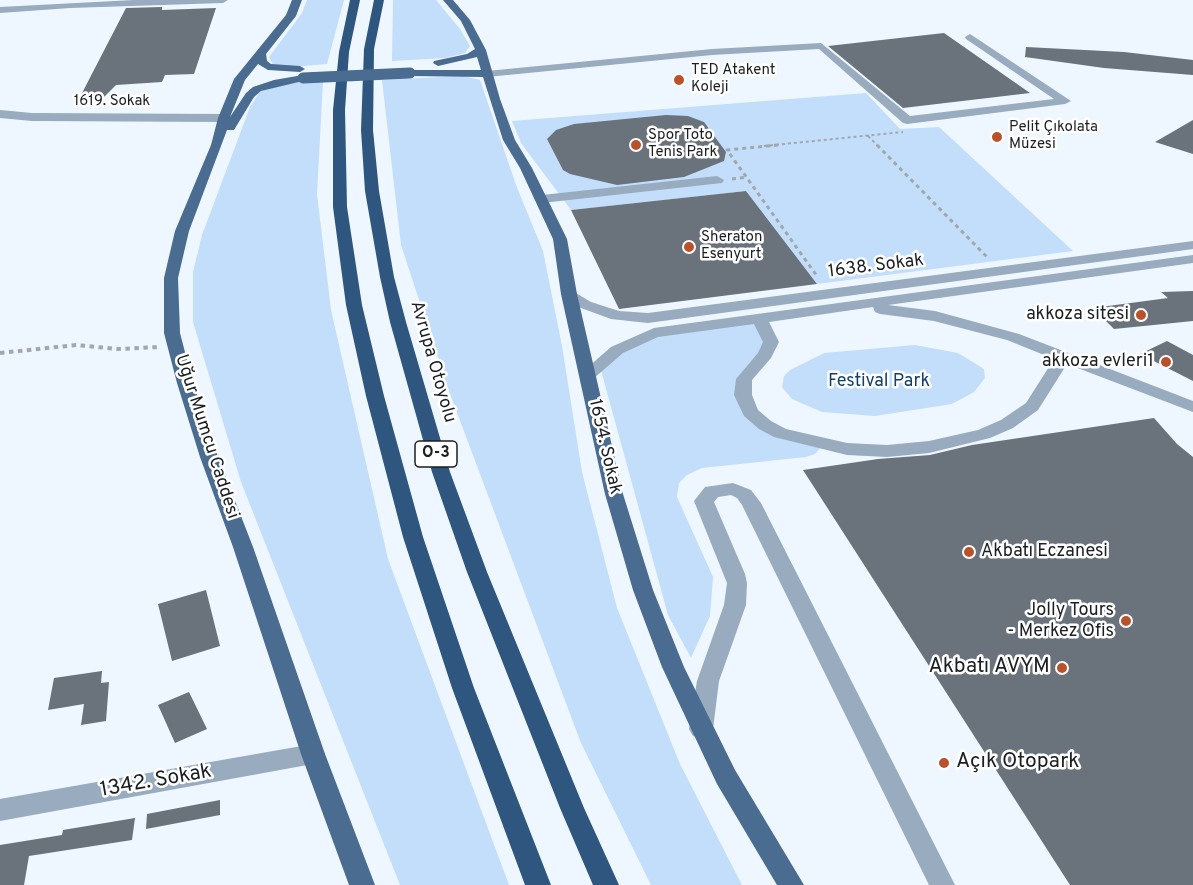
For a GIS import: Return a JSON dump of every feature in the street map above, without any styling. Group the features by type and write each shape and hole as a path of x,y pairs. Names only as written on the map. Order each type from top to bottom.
{"highway":[{"name":"O-3","path":"355,0 344,52 339,110 340,207 354,304 375,396 414,537 467,698 538,885"},
{"name":"Avrupa Otoyolu","path":"378,0 369,49 367,130 372,191 387,277 398,322 441,472 477,572 572,808 606,885"}],"main road":[{"name":"Uğur Mumcu Caddesi","path":"297,0 291,16 240,79 224,118 217,145 182,231 171,279 172,333 185,383 209,457 243,547 313,754 362,885"},
{"name":"1654. Sokak","path":"448,0 465,20 481,50 509,140 542,198 560,239 586,375 614,494 643,590 673,667 701,729 726,777 791,885"},
{"path":"409,69 457,60 481,50"},
{"path":"260,53 262,63 270,68 303,74 409,69 487,74"},
{"path":"217,145 252,92 303,74"}],"street":[{"path":"0,10 71,3 223,0"},
{"path":"487,74 712,52 821,46 907,120 1065,101 970,37"},
{"name":"1619. Sokak","path":"0,114 32,117 224,118"},
{"path":"542,198 717,180"},
{"name":"1638. Sokak","path":"569,294 586,305 617,316 648,318 1193,245"},
{"name":"1638. Sokak","path":"586,375 617,350 644,336 665,331 1193,259"},
{"path":"849,306 914,313 960,322 1013,337 1193,407"},
{"path":"759,319 771,342 765,355 744,379 743,394 750,412 765,425 780,433 847,449 887,451 929,447 984,434 1007,424 1032,406 1064,355"},
{"path":"701,729 708,681 735,605 737,583 704,501 712,491 733,489 744,494 752,503 942,885"},
{"name":"1342. Sokak","path":"0,810 313,754"}],"path":[{"path":"818,276 727,150 913,131"},
{"path":"868,136 987,257"},
{"path":"0,353 76,345 141,349 175,345"}],"green space":[{"path":"307,0 344,0 327,64 293,67 273,65 269,57 302,13"},
{"path":"393,0 436,0 460,29 470,46 465,53 445,58 392,61"},
{"path":"463,76 480,80 516,185 543,251 562,346 582,472 617,608 680,764 742,885 651,885 581,743 450,394 401,245 382,80"},
{"path":"323,81 317,194 331,310 388,559 509,885 400,885 241,482 193,322 193,272 202,235 250,107 259,93 265,89 294,82"},
{"path":"866,93 900,129 939,127 1073,251 817,284 746,191 571,210 521,143 512,121"},
{"path":"759,319 768,333 749,373 754,417 823,445 815,454 806,457 702,468 687,475 679,483 677,497 713,577 710,616 691,658 668,615 599,363 637,339"},
{"name":"Festival Park","path":"915,345 958,353 984,369 985,378 974,392 952,404 875,416 822,412 792,399 782,387 784,376 790,370 824,353"}],"building":[{"path":"162,7 162,10 216,8 194,74 165,75 162,82 116,85 104,97 80,97 126,8"},
{"path":"944,33 1030,93 903,108 828,46"},
{"path":"1026,47 1124,52 1193,60 1193,75 1104,68 1025,57"},
{"name":"Spor Toto Tenis Park","path":"666,115 688,116 704,122 726,152 724,161 684,177 617,185 570,174 563,170 547,139 556,130 574,124"},
{"path":"1193,120 1193,154 1155,142"},
{"name":"Sheraton Esenyurt","path":"746,191 817,284 619,309 571,210"},
{"name":"akkoza sitesi","path":"1193,291 1193,321 1114,329 1093,308 1168,298 1161,292"},
{"name":"akkoza evleri1","path":"1167,341 1193,355 1193,381 1140,354"},
{"name":"Akbatı AVYM","path":"1154,418 1177,444 1193,457 1193,885 1070,885 803,470 878,459 930,455 972,445"},
{"path":"206,590 220,646 172,661 158,604"},
{"path":"102,671 101,683 109,682 106,721 81,725 84,704 48,710 54,678"},
{"path":"189,692 207,729 175,743 158,705"},
{"path":"220,800 220,815 146,829 147,814"},
{"path":"135,818 132,840 29,856 24,885 0,885 0,845 62,835 63,830"}],"place":[{"name":"TED Atakent Koleji","path":"679,80"},
{"name":"Pelit Çıkolata Müzesi","path":"997,137"},
{"name":"Spor Toto Tenis Park","path":"636,145"},
{"name":"Sheraton Esenyurt","path":"689,247"},
{"name":"akkoza sitesi","path":"1141,315"},
{"name":"akkoza evleri1","path":"1166,362"},
{"name":"Akbatı Eczanesi","path":"969,552"},
{"name":"Jolly Tours - Merkez Ofis","path":"1126,621"},
{"name":"Akbatı AVYM","path":"1062,668"},
{"name":"Açık Otopark","path":"944,763"}]}
